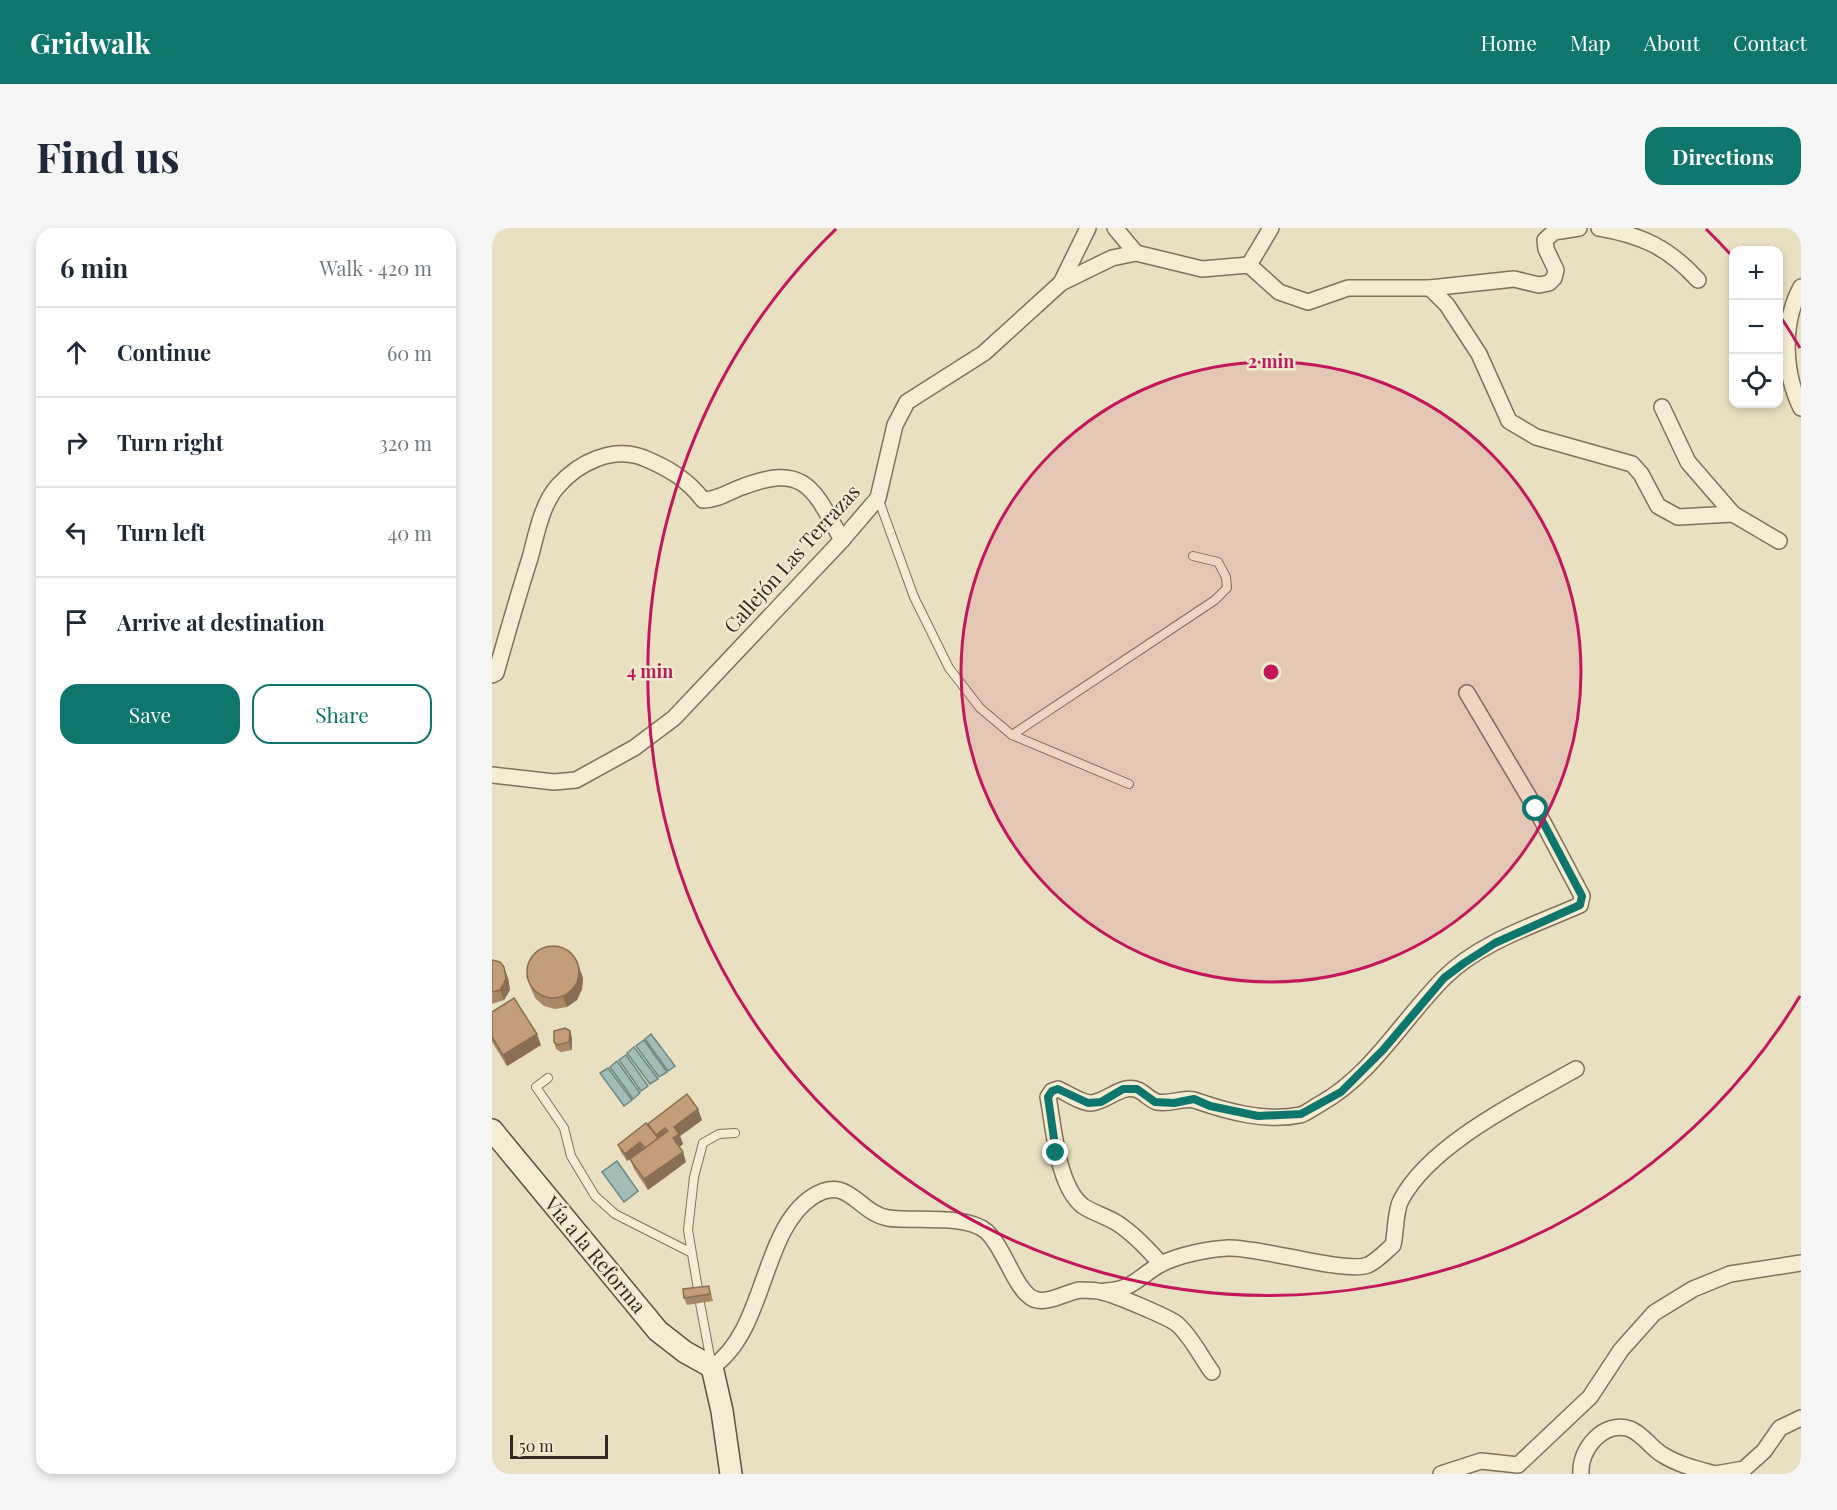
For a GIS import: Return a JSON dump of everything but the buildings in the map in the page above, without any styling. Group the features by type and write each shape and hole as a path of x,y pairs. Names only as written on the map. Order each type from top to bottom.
{"street":[{"path":"1061,284 1088,228"},
{"path":"1115,228 1136,253"},
{"path":"1249,265 1271,228"},
{"path":"1061,284 1112,258 1136,253 1202,269 1249,265 1279,292 1308,302 1348,288 1430,288 1514,279 1539,285 1549,283 1556,270 1546,249 1545,240 1554,232 1579,228"},
{"path":"1599,228 1623,232 1651,241 1682,263 1698,280"},
{"name":"Callejón Las Terrazas","path":"492,776 554,782 576,780 634,748 674,718 842,540 878,498 895,425 907,402 984,353 1061,284"},
{"path":"1801,286 1792,303 1786,334 1791,373 1801,408"},
{"path":"1430,288 1447,304 1479,354 1509,421 1536,437 1632,464 1641,474 1659,506 1678,517 1733,514"},
{"path":"1662,407 1688,462 1733,514 1779,541"},
{"path":"492,675 496,673 542,518 556,487 576,470 601,455 632,454 669,468 693,488 703,500 715,500 757,481 795,477 813,489 842,540"},
{"path":"1161,1264 1145,1246 1117,1223 1082,1206 1067,1182 1056,1153 1048,1097 1052,1091 1058,1089 1088,1103 1101,1102 1123,1089 1137,1089 1155,1102 1174,1103 1194,1099 1210,1106 1258,1116 1301,1114 1341,1092 1383,1050 1444,978 1464,963 1495,943 1580,905 1582,896 1536,809 1467,693"},
{"path":"731,1474 722,1412 712,1367 732,1350 745,1327 780,1242 793,1217 811,1197 832,1189 845,1191 872,1211 886,1218 959,1222 984,1230 999,1245 1029,1297 1039,1301 1080,1290 1119,1291 1161,1264 1227,1248 1280,1253 1355,1268 1369,1264 1394,1245 1401,1201 1420,1176 1454,1142 1576,1069"},
{"name":"Vía a la Reforma","path":"493,1134 658,1331 685,1352 712,1367"},
{"path":"1441,1474 1481,1461 1520,1470 1590,1397 1621,1350 1654,1313 1693,1289 1730,1274 1801,1263"},
{"path":"1102,1291 1177,1323 1212,1372"},
{"path":"1581,1474 1584,1452 1608,1428 1631,1429 1663,1456 1686,1466 1715,1474 1744,1469 1764,1451 1780,1428 1801,1418"}],"lane":[{"path":"878,498 914,597 949,668 980,708 1012,735 1129,784"},
{"path":"1012,735 1215,600 1227,588 1226,577 1218,562 1193,556"},
{"path":"548,1078 536,1087 564,1128 571,1156 595,1196 615,1214 690,1252"},
{"path":"712,1367 690,1252 688,1230 694,1177 703,1143 719,1134 735,1133"}],"water":[{"path":"651,1034 675,1066 668,1071 645,1039"},
{"path":"644,1040 667,1072 659,1077 636,1046"},
{"path":"634,1047 658,1079 650,1084 627,1053"},
{"path":"626,1055 648,1086 641,1091 619,1060"},
{"path":"617,1061 640,1093 633,1099 610,1067"},
{"path":"608,1068 632,1100 624,1106 600,1073"},
{"path":"617,1161 638,1191 624,1202 602,1172"}],"route":[{"path":"1056,1153 1048,1097 1052,1091 1058,1089 1088,1103 1101,1102 1123,1089 1137,1089 1155,1102 1174,1103 1194,1099 1210,1106 1258,1116 1301,1114 1341,1092 1383,1050 1444,978 1495,943 1580,905 1582,896 1536,809"}]}
